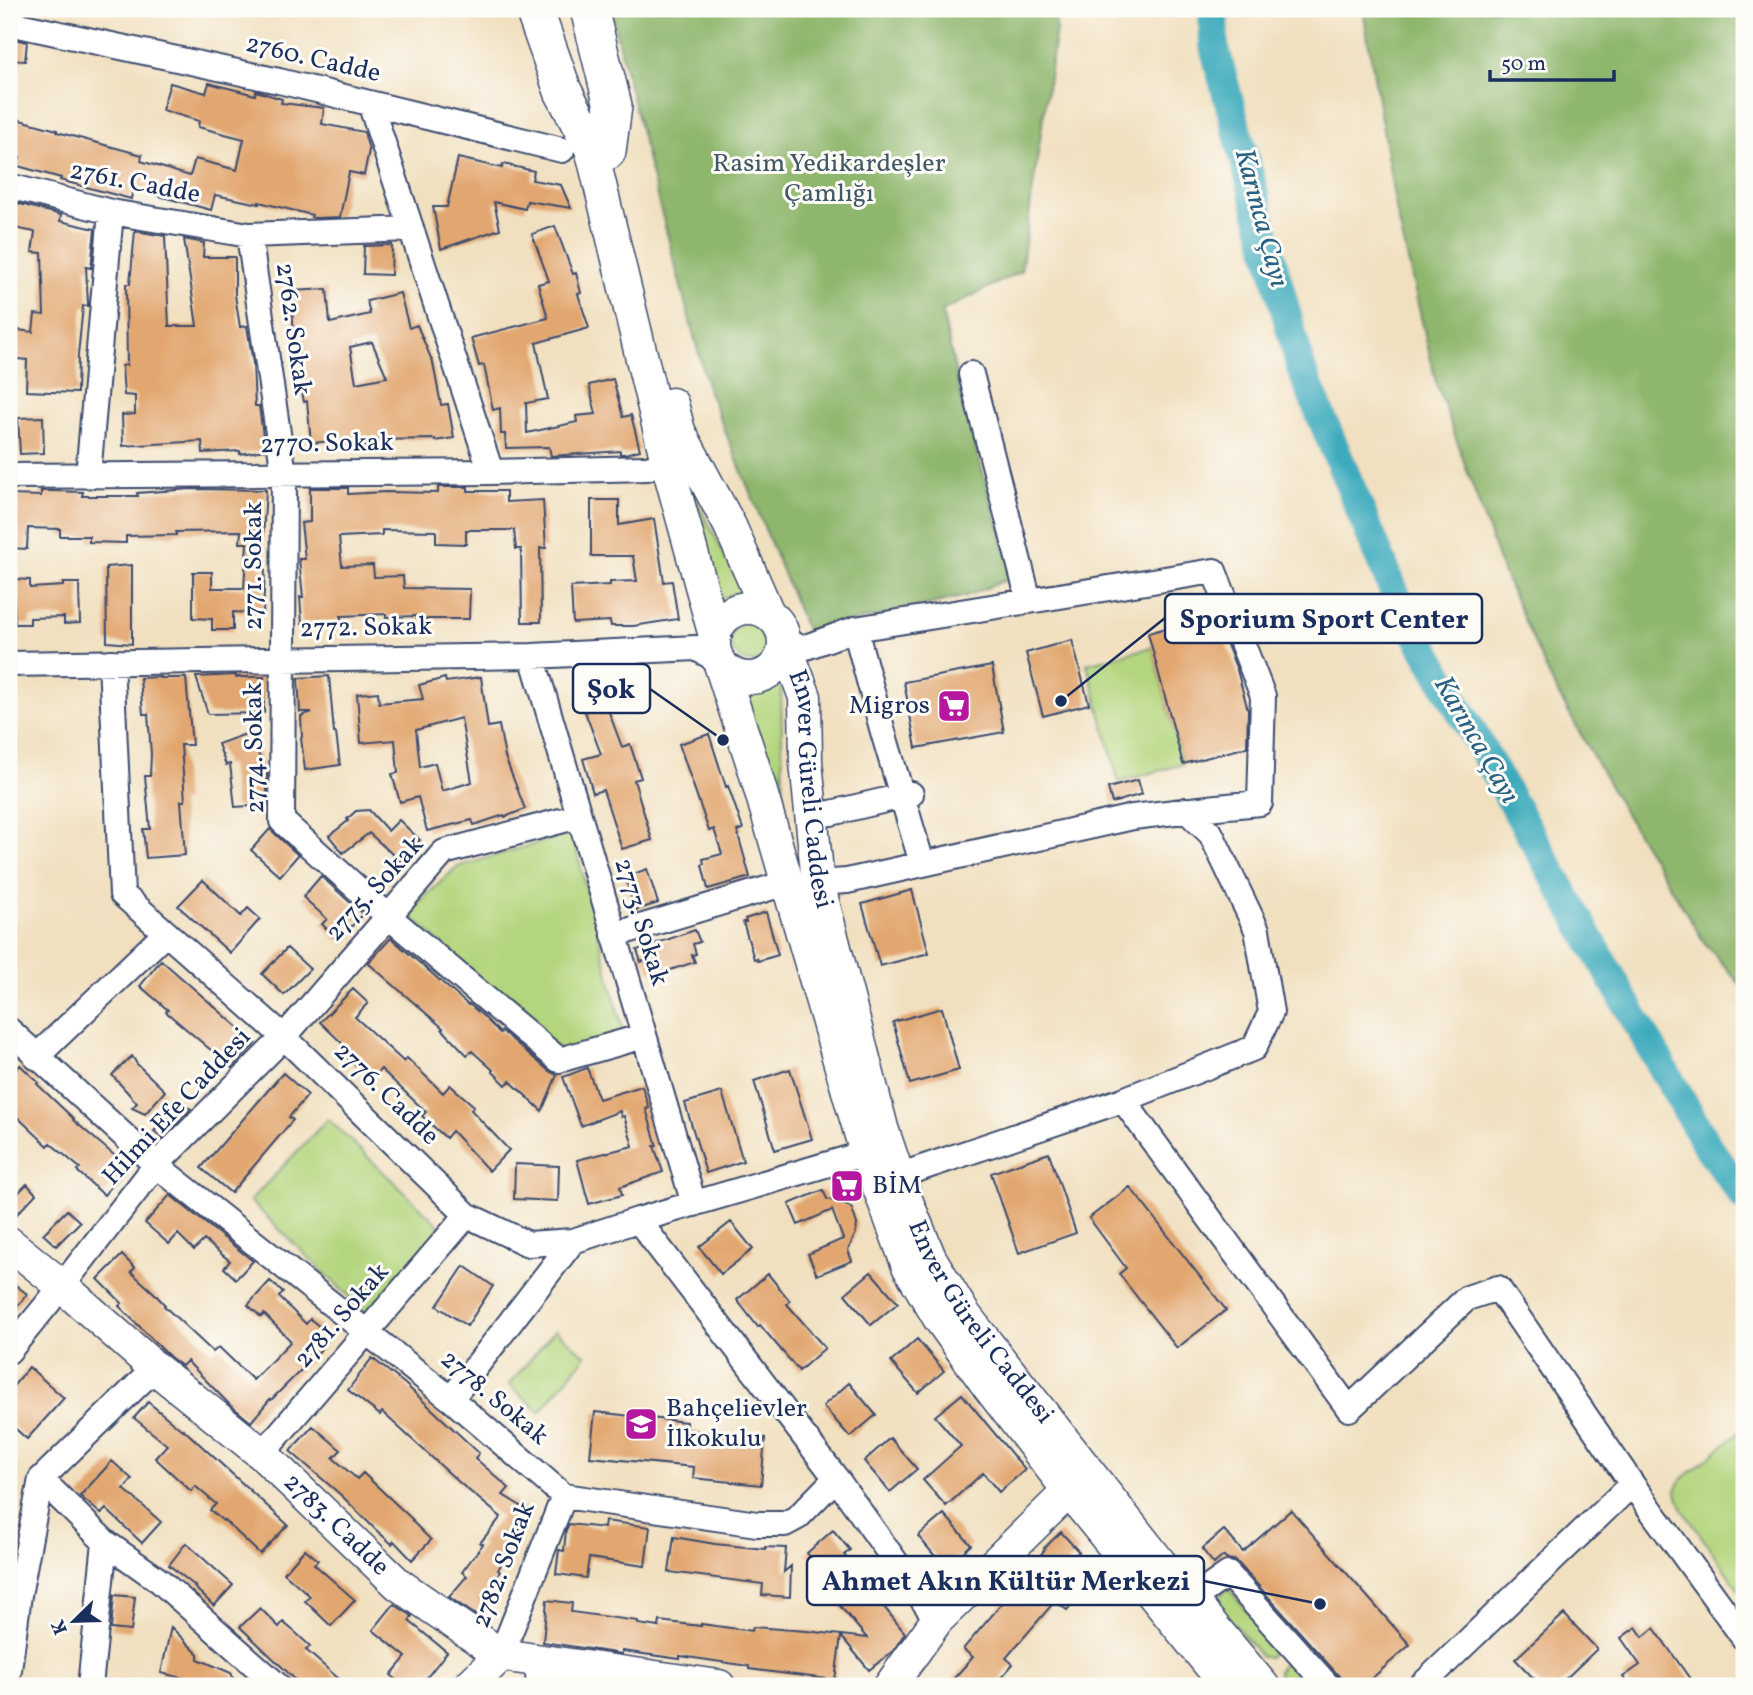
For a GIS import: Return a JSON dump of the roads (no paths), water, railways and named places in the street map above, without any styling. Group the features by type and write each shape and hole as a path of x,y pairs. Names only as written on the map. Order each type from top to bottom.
{"highway":[{"path":"534,9 563,92 586,147"},
{"path":"586,147 613,106 589,9"}],"main road":[{"path":"550,9 586,147 679,431 730,526 768,612 784,635 785,645 777,665 758,677 736,676 727,670 710,648 719,625 726,616 746,607 768,612"},
{"path":"572,9 586,147"},
{"name":"Enver Güreli Caddesi","path":"586,147 668,466 710,648 758,781 866,1153 908,1266 939,1318 988,1386 1227,1686"},
{"name":"Enver Güreli Caddesi","path":"785,645 805,697 806,762 818,883 882,1128 930,1258 964,1314 1160,1563 1263,1686"},
{"name":"2783. Cadde","path":"9,1243 155,1368 262,1454 398,1584 501,1656 538,1674 719,1686"},
{"path":"890,1686 937,1620 1069,1491"},
{"path":"469,1686 501,1656"}],"street":[{"name":"2760. Cadde","path":"9,23 370,103 586,147"},
{"path":"370,103 491,472"},
{"name":"2761. Cadde","path":"9,186 111,212 250,234 411,229"},
{"path":"88,476 111,212"},
{"name":"2762. Sokak","path":"250,234 284,474"},
{"path":"971,373 1029,601"},
{"name":"2770. Sokak","path":"9,476 646,468"},
{"name":"2771. Sokak","path":"283,659 284,474"},
{"path":"785,645 806,647 855,629 1214,571 1263,696 1260,803 1133,817 1094,815 922,863 847,881 818,883"},
{"path":"855,629 883,732 907,795 922,863"},
{"name":"2772. Sokak","path":"9,664 532,656 710,648"},
{"name":"2773. Sokak","path":"532,656 694,1204"},
{"name":"2774. Sokak","path":"283,659 282,821 388,916 559,1060 644,1036"},
{"name":"2776. Cadde","path":"111,662 121,894 284,1037 467,1216 528,1244 573,1241 866,1153"},
{"path":"811,814 831,813 907,795"},
{"path":"898,1176 1124,1100 1254,1048 1271,1012 1257,930 1211,834 1186,810"},
{"name":"2775. Sokak","path":"284,1037 444,852 579,816"},
{"path":"614,935 776,886"},
{"path":"36,1057 166,933"},
{"name":"2778. Sokak","path":"9,1030 156,1165 450,1399 564,1496"},
{"name":"Hilmi Efe Caddesi","path":"9,1351 156,1165 284,1037"},
{"path":"1124,1100 1349,1409 1467,1298 1498,1288 1632,1484 1744,1638"},
{"name":"2781. Sokak","path":"262,1454 467,1216"},
{"path":"638,1220 836,1478 937,1620"},
{"path":"450,1399 573,1241"},
{"path":"9,1670 19,1595 41,1479 155,1368"},
{"path":"564,1496 757,1524 785,1524 798,1517 836,1478"},
{"path":"41,1479 105,1542 160,1581 278,1686"},
{"path":"1421,1686 1632,1484"},
{"name":"2782. Sokak","path":"501,1656 564,1496"},
{"path":"90,1686 105,1542"},
{"path":"1189,1596 1204,1591 1228,1574 1328,1686"}],"waterway":[{"name":"Karınca Çayı","path":"1213,9 1214,46 1301,368 1398,601 1706,1144 1744,1197"}],"place":[{"name":"Sporium Sport Center","path":"1061,701"},
{"name":"Migros","path":"954,706"},
{"name":"Şok","path":"723,740"},
{"name":"BİM","path":"847,1186"},
{"name":"Bahçelievler İlkokulu","path":"641,1424"},
{"name":"Ahmet Akın Kültür Merkezi","path":"1320,1604"}],"park label":[{"name":"Rasim Yedikardeşler Çamlığı","path":"829,179"}]}
